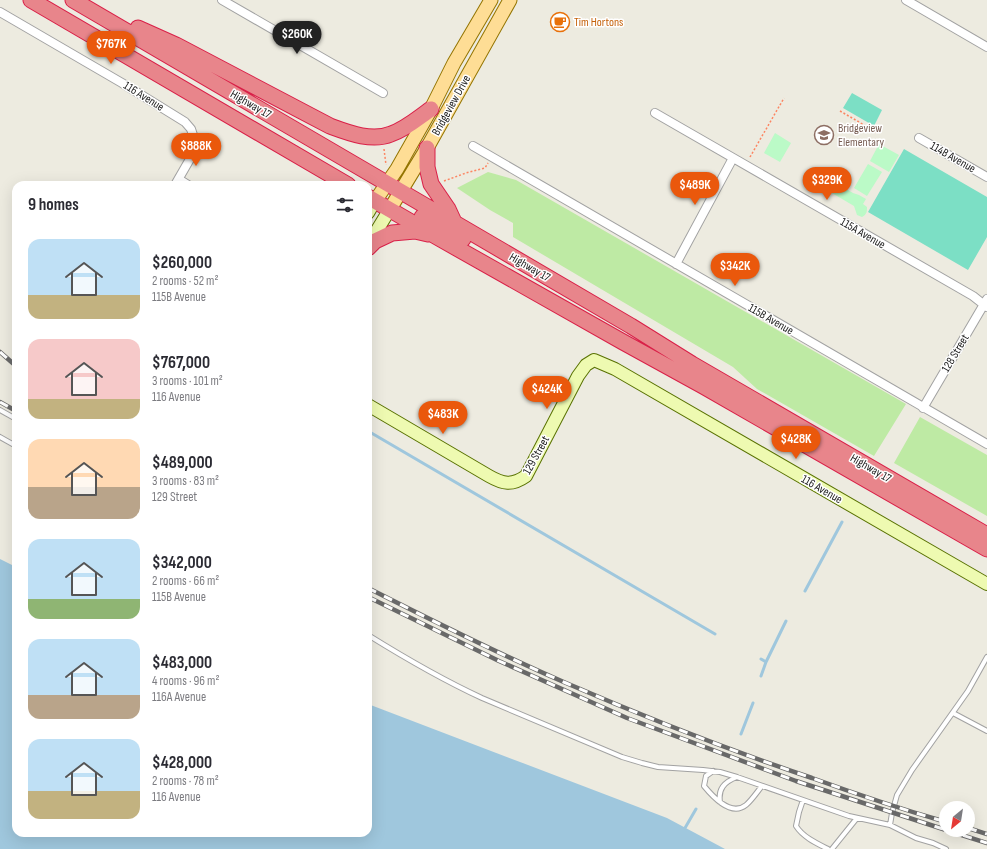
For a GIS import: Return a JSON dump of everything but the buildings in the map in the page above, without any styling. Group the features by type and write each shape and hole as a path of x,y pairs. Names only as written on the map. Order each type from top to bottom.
{"highway":[{"name":"Highway 17","path":"31,0 341,181"},
{"name":"Highway 17","path":"73,0 387,183 395,201 437,237 710,390 987,549"},
{"path":"79,0 176,45 330,126 355,134 373,137 391,135 409,125 431,109"},
{"path":"427,148 427,167 431,184 448,209 454,222"},
{"path":"326,172 333,181"},
{"name":"Highway 17","path":"372,204 395,201 454,222 631,326 692,364 987,535"},
{"path":"395,201 580,305 631,326"},
{"path":"372,244 392,233 415,231 437,237"}],"main road":[{"name":"Bridgeview Drive","path":"372,202 395,172 431,109 454,63 491,0"},
{"name":"Bridgeview Drive","path":"395,201 427,148 510,0"}],"street":[{"path":"222,0 383,93"},
{"path":"906,0 987,47"},
{"name":"116 Avenue","path":"0,12 122,83 185,122 191,129 195,141 194,152 179,177"},
{"name":"115A Avenue","path":"655,113 986,303"},
{"name":"114B Avenue","path":"920,138 987,177"},
{"name":"115B Avenue","path":"473,146 987,444"},
{"path":"676,264 733,158"},
{"path":"176,181 179,177"},
{"path":"372,238 395,201"},
{"name":"128 Street","path":"923,408 986,303"},
{"name":"116 Avenue","path":"594,360 615,369 987,584"},
{"name":"129 Street","path":"372,407 488,476 497,480 511,483 519,481 526,476 578,376 586,365 594,360"}],"lane":[{"path":"179,177 186,181"},
{"path":"0,410 12,416"},
{"path":"0,437 12,444"},
{"path":"372,637 426,670 461,688 602,749 658,767 713,771 737,777 857,818 890,825 916,838 946,849"},
{"path":"890,825 897,795 912,770 968,691 987,657"},
{"path":"953,713 987,731"},
{"path":"713,771 706,776 704,786 711,795 720,802 734,809 744,806 762,786"},
{"path":"720,802 719,795 723,786 731,779 737,777"},
{"path":"804,800 799,812 796,826 800,832 828,849"},
{"path":"832,849 857,818"}],"path":[{"path":"748,160 784,98"},
{"path":"840,111 878,133"},
{"path":"383,143 386,167"},
{"path":"438,183 485,168 492,157"}],"green space":[{"path":"852,93 882,110 874,126 843,108"},
{"path":"775,133 791,143 780,162 764,153"},
{"path":"879,144 899,155 889,172 870,161"},
{"path":"904,149 987,197 987,237 968,270 868,212"},
{"path":"868,164 882,172 867,196 854,188"},
{"path":"488,172 516,180 906,404 874,456 757,389 733,367 513,237 513,223 457,188"},
{"path":"825,177 866,199 863,204 867,207 867,212 865,215 862,217 857,215 854,206 820,186"},
{"path":"920,417 987,455 987,516 894,463"}],"water":[{"path":"0,559 12,565 12,837 372,837 372,706 667,818 725,849 0,849"}],"waterway":[{"path":"372,433 715,634"},
{"path":"805,591 842,522"},
{"path":"766,662 786,621"},
{"path":"761,659 766,662 761,676"},
{"path":"741,734 753,703"},
{"path":"685,828 696,809"}],"railway":[{"path":"0,352 12,362"},
{"path":"0,402 12,409"},
{"path":"372,590 516,661 627,709 719,745 879,801 939,820"},
{"path":"372,599 499,661 627,718 796,781 939,828"},
{"path":"975,830 987,834"},
{"path":"968,837 987,843"}],"place":[{"name":"Tim Hortons","path":"560,22"},
{"name":"Bridgeview Elementary","path":"824,135"}]}
